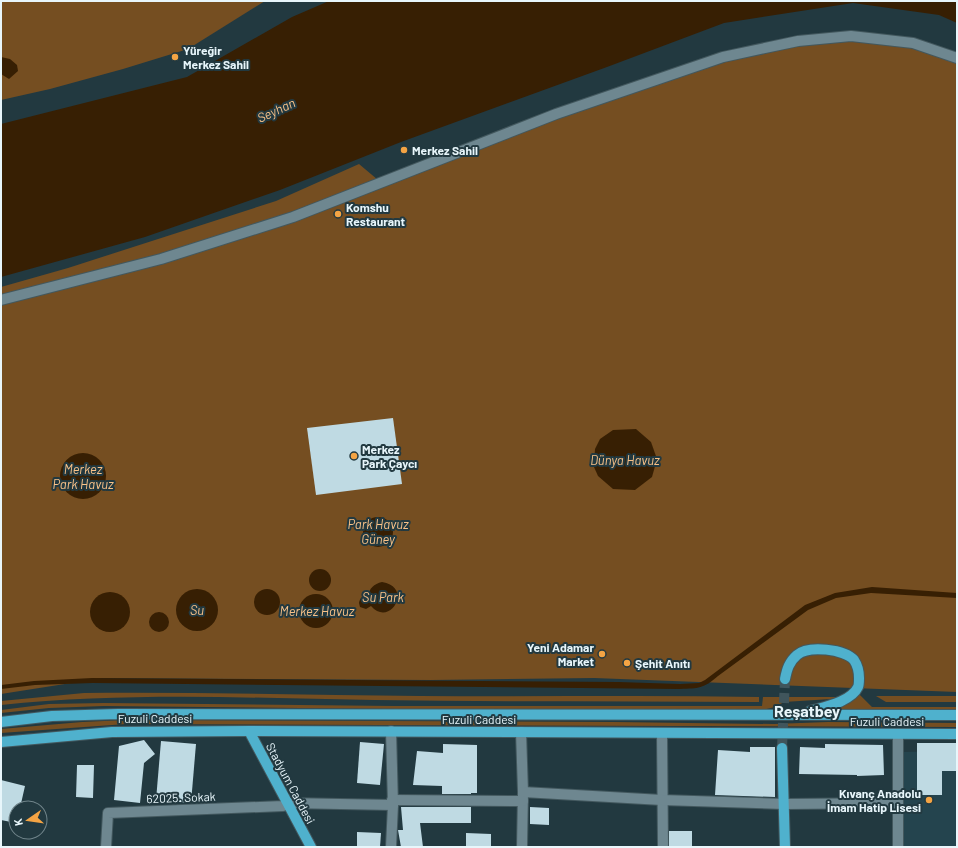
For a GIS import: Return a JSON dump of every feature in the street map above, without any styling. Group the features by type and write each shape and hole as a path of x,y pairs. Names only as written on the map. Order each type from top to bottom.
{"main road":[{"path":"785,679 787,667 798,654 819,649 835,650 844,654 854,660 859,670 859,686 853,693 843,700 827,706 795,714"},
{"name":"Fuzuli Caddesi","path":"1,722 52,716 118,714 957,715"},
{"name":"Stadyum Caddesi","path":"249,731 311,847"},
{"name":"Fuzuli Caddesi","path":"1,742 112,732 392,731 662,734 957,734"},
{"path":"784,800 788,783 787,748 795,734"},
{"path":"782,748 785,847"}],"street":[{"path":"1,300 161,259 293,218 556,114 723,57 798,41 851,36 913,43 957,58"},
{"path":"391,847 392,731"},
{"path":"521,732 523,797 522,847"},
{"path":"662,734 663,847"},
{"path":"898,734 898,847"},
{"path":"288,803 392,803 523,797 898,803"},
{"name":"62025. Sokak","path":"106,847 108,813 283,806 288,803"}],"shaded area":[{"path":"1,1 265,1 188,49 50,89 1,100"},
{"path":"852,41 911,48 957,63 957,692 594,678 431,680 103,678 1,694 1,287 68,268 276,201 359,164 384,185 551,120 725,60 799,45"},
{"path":"84,693 462,696 717,696 759,697 759,702 422,701 234,697 141,697 94,698 1,705 1,701"},
{"path":"859,694 872,707 957,707 957,709 820,709 844,706"},
{"path":"876,696 957,696 957,702 886,702"},
{"path":"763,697 838,697 831,699 784,702 775,707 758,711 666,709 394,709 104,706 49,708 1,713 1,710 49,704 104,703 395,706 762,706"},
{"path":"126,720 774,724 828,722 957,723 957,727 126,724 1,733 1,729"},
{"name":"Kıvanç Anadolu İmam Hatip Lisesi","path":"957,751 957,847 901,847 902,752"}],"water":[{"name":"Seyhan","path":"329,1 957,1 957,23 939,15 853,3 724,23 401,142 280,190 145,237 1,277 1,124 187,77 292,17"},
{"path":"1,57 10,59 17,65 18,71 9,79 1,74"},
{"name":"Dünya Havuz","path":"636,429 651,442 657,459 652,477 635,490 613,489 598,476 594,467 595,449 600,439 613,430"},
{"name":"Merkez Park Havuz","path":"88,453 92,454 102,463 105,467 105,485 96,495 88,499 78,499 70,495 61,485 60,471 64,463 74,454"},
{"name":"Park Havuz Güney","path":"378,517 389,521 393,532 389,543 378,547 367,543 363,532 367,521"},
{"path":"320,569 328,572 331,580 328,588 320,591 312,588 309,580 312,572"},
{"name":"Su Park","path":"382,582 391,585 396,591 398,598 396,604 385,612 378,611 371,606 366,609 360,607 359,603 361,598 365,596 368,597 369,591 372,587"},
{"path":"872,587 957,593 957,598 871,593 836,598 808,610 704,686 692,688 93,683 35,685 1,689 1,685 34,681 92,678 699,683 805,605 835,593"},
{"name":"Su","path":"193,589 201,589 212,595 218,606 218,614 212,625 201,631 193,631 182,625 176,614 176,606 182,595"},
{"path":"267,589 276,593 280,602 276,611 267,615 258,611 254,602 258,593"},
{"path":"114,592 121,595 127,601 130,612 129,620 121,629 114,632 106,632 99,629 91,620 90,608 93,601 102,593"},
{"name":"Merkez Havuz","path":"319,594 328,599 332,604 332,618 328,623 323,627 313,628 309,627 300,618 299,608 300,604 309,595"},
{"path":"159,612 166,615 169,622 166,629 159,632 152,629 149,622 152,615"}],"building":[{"name":"Merkez Park Çaycı","path":"393,418 402,484 316,495 307,428"},
{"path":"144,740 155,754 144,763 140,803 114,800 119,746"},
{"path":"161,741 196,744 191,803 156,800"},
{"path":"360,742 384,744 380,785 357,783"},
{"path":"917,743 957,743 957,771 942,771 942,795 917,795"},
{"path":"443,744 477,745 477,793 442,794 442,786 413,785 417,751 443,753"},
{"path":"825,744 883,745 884,775 857,776 799,774 800,747 825,748"},
{"path":"750,747 775,747 775,797 715,795 718,750 750,752"},
{"path":"77,765 94,765 93,798 76,797"},
{"path":"1,780 25,786 22,800 8,800 8,821 1,820"},
{"path":"401,807 471,807 471,823 420,823 423,847 401,847 398,830 403,830"},
{"path":"530,807 549,808 549,825 530,824"},
{"path":"669,831 692,831 692,847 669,847"},
{"path":"357,832 381,833 380,847 357,847"},
{"path":"466,833 491,834 491,847 466,847"}],"tunnel":[{"path":"782,748 785,679"}],"place":[{"name":"Yüreğir Merkez Sahil","path":"175,57"},
{"name":"Merkez Sahil","path":"404,150"},
{"name":"Komshu Restaurant","path":"338,214"},
{"name":"Merkez Park Çaycı","path":"354,456"},
{"name":"Yeni Adamar Market","path":"602,654"},
{"name":"Şehit Anıtı","path":"627,663"},
{"name":"Kıvanç Anadolu İmam Hatip Lisesi","path":"929,800"}],"district":[{"name":"Reşatbey","path":"807,710"}]}
